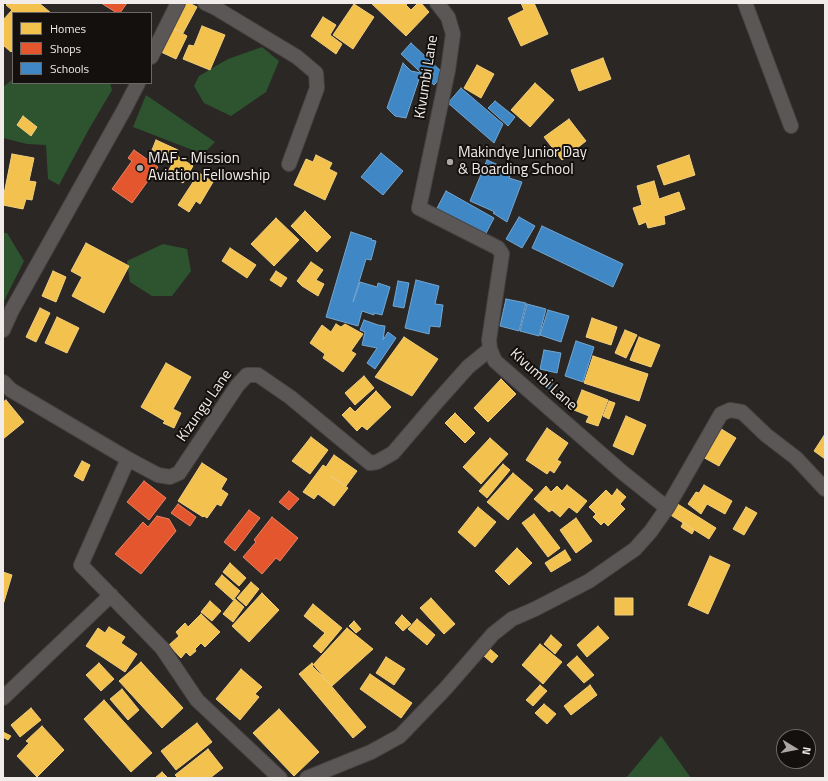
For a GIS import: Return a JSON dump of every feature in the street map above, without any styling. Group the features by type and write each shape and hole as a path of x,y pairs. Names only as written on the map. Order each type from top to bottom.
{"street":[{"path":"152,55 178,3"},
{"path":"205,3 297,57 316,72 318,88 289,164"},
{"name":"Kivumbi Lane","path":"437,3 448,17 452,34 448,70 419,208 498,248 502,254 489,340 490,349 495,361 622,472 667,508"},
{"path":"744,3 791,126"},
{"path":"3,330 12,310 137,84"},
{"name":"Kizungu Lane","path":"3,382 11,390 128,459 158,475 170,477 180,473 237,386 247,374 258,375 290,397 370,463 377,462 393,453 468,367 490,349"},
{"path":"307,778 371,752 400,736 446,688 493,634 512,620 590,581 635,549 651,531 667,508 721,414 730,410 742,412 766,435 796,458 825,489"},
{"path":"128,459 81,565 162,648 197,700 280,778"},
{"path":"3,698 111,595"}],"green space":[{"path":"262,47 279,61 266,92 231,116 204,103 194,86 199,76 228,59"},
{"path":"12,80 12,84 110,84 112,90 59,185 48,179 46,145 27,144 3,138 3,87"},
{"path":"146,95 215,142 203,154 133,127"},
{"path":"3,233 7,233 24,261 3,303"},
{"path":"163,244 187,249 191,271 172,296 152,296 130,282 127,261"},
{"path":"661,736 691,778 626,778"}],"building: Homes":[{"path":"8,3 39,3 50,12 12,12 11,52 3,45 3,20 12,10 6,5"},
{"path":"186,3 197,7 183,33 173,28"},
{"path":"371,3 408,3 406,5 411,10 418,3 421,3 429,12 406,36"},
{"path":"521,3 534,3 548,34 521,46 508,18 524,10"},
{"path":"354,4 374,17 353,49 333,35"},
{"path":"323,17 336,25 330,35 342,44 336,54 311,36"},
{"path":"202,26 225,35 210,70 183,59 189,45 194,46"},
{"path":"173,28 187,36 176,59 161,52"},
{"path":"603,58 611,79 579,91 571,70"},
{"path":"477,65 494,74 481,98 464,88"},
{"path":"535,83 554,100 530,127 511,110"},
{"path":"23,116 37,127 31,136 17,125"},
{"path":"569,119 586,141 562,160 544,137"},
{"path":"156,140 178,150 174,159 152,150"},
{"path":"12,154 34,158 29,181 36,182 32,200 26,199 23,209 3,205"},
{"path":"316,155 332,163 329,169 337,173 325,200 294,185 306,159 313,162"},
{"path":"689,155 695,175 664,185 657,166"},
{"path":"177,156 193,166 183,183 167,173"},
{"path":"199,173 213,182 200,204 196,201 189,212 178,205"},
{"path":"654,181 659,199 679,192 685,209 664,216 665,224 648,228 646,222 639,225 633,208 642,205 637,186"},
{"path":"305,211 331,237 317,252 291,226"},
{"path":"276,218 299,240 274,266 251,244"},
{"path":"86,243 129,266 104,313 72,296 82,277 71,271"},
{"path":"230,248 256,265 247,278 222,261"},
{"path":"311,262 323,270 316,280 324,284 318,296 297,281"},
{"path":"53,271 66,277 56,302 42,296"},
{"path":"276,271 287,278 281,287 270,280"},
{"path":"40,308 50,313 36,342 26,337"},
{"path":"57,317 79,328 67,353 45,343"},
{"path":"592,318 617,327 611,345 586,337"},
{"path":"336,324 341,327 345,324 363,334 351,351 356,354 343,372 323,358 325,354 310,343 322,325 331,332"},
{"path":"625,330 637,335 626,358 615,353"},
{"path":"404,337 438,359 412,396 375,377"},
{"path":"639,337 660,345 651,367 630,360"},
{"path":"593,356 648,374 639,401 584,383"},
{"path":"166,363 191,377 173,409 181,413 174,428 163,423 165,421 141,407"},
{"path":"364,376 374,388 355,405 345,393"},
{"path":"501,379 516,394 488,422 474,408"},
{"path":"582,390 608,400 598,426 586,422 589,416 574,410"},
{"path":"376,391 391,407 367,430 362,426 357,431 342,415 350,407 355,412"},
{"path":"6,400 24,422 3,439 3,402"},
{"path":"609,401 615,403 609,419 603,416"},
{"path":"455,413 475,433 465,443 445,423"},
{"path":"626,416 646,425 633,455 613,446"},
{"path":"718,427 736,438 719,466 701,456"},
{"path":"547,428 568,443 557,460 561,462 554,473 550,470 547,474 526,460"},
{"path":"825,434 825,459 814,451"},
{"path":"311,437 328,450 310,474 292,461"},
{"path":"490,438 508,454 481,484 463,467"},
{"path":"334,455 357,471 346,486 331,476 348,488 334,506 318,494 314,499 303,492 323,465 326,467"},
{"path":"82,461 90,465 83,481 74,476"},
{"path":"202,463 227,479 221,489 228,494 221,506 217,504 207,518 178,501"},
{"path":"503,464 510,470 487,498 479,491"},
{"path":"513,473 533,490 508,520 487,502"},
{"path":"567,485 587,501 577,513 569,507 560,517 552,510 549,512 534,499 546,486 551,492 557,486 562,491"},
{"path":"704,485 732,501 725,514 707,504 701,514 688,504 696,492 699,493"},
{"path":"617,489 626,497 620,504 625,509 608,526 604,522 601,525 593,517 596,514 589,507 606,490 612,496"},
{"path":"676,503 716,528 709,539 669,514"},
{"path":"478,507 496,522 475,547 458,532"},
{"path":"746,507 757,513 744,535 733,529"},
{"path":"534,514 560,548 548,557 522,523"},
{"path":"576,518 592,541 576,553 560,530"},
{"path":"683,523 694,530 692,534 681,527"},
{"path":"517,548 532,563 509,585 495,571"},
{"path":"565,550 571,560 551,572 545,563"},
{"path":"710,556 730,565 708,614 688,605"},
{"path":"230,563 246,578 239,586 223,572"},
{"path":"3,572 12,575 3,605"},
{"path":"222,575 240,591 233,600 215,584"},
{"path":"251,582 259,589 246,606 237,598"},
{"path":"262,593 279,610 249,642 232,626"},
{"path":"431,598 455,624 444,634 420,608"},
{"path":"615,598 633,598 633,615 615,615"},
{"path":"235,599 244,607 233,622 223,614"},
{"path":"210,601 221,611 212,621 201,612"},
{"path":"313,604 342,628 321,653 313,646 325,633 304,616"},
{"path":"201,614 220,632 205,647 201,643 195,649 196,651 190,656 186,652 181,658 169,645 179,636 176,632 185,623 188,627"},
{"path":"402,615 411,624 403,631 395,623"},
{"path":"417,619 435,635 427,645 408,629"},
{"path":"354,621 361,629 356,633 349,626"},
{"path":"598,626 609,638 587,657 577,645"},
{"path":"109,627 125,637 121,643 137,654 125,672 86,646 98,628 105,633"},
{"path":"347,628 373,649 332,686 312,666"},
{"path":"551,635 562,645 555,654 544,644"},
{"path":"540,644 562,662 543,684 522,665"},
{"path":"490,649 498,656 492,663 484,656"},
{"path":"577,656 594,675 584,683 567,665"},
{"path":"386,657 405,669 394,685 376,673"},
{"path":"141,662 183,708 162,728 119,681"},
{"path":"99,663 114,679 101,691 86,675"},
{"path":"312,663 366,727 353,738 299,674"},
{"path":"241,669 262,687 255,694 259,697 240,720 216,699"},
{"path":"370,674 412,703 401,718 360,689"},
{"path":"540,685 547,691 533,706 526,700"},
{"path":"590,685 597,695 571,715 564,706"},
{"path":"122,689 139,710 128,720 110,699"},
{"path":"104,700 152,753 131,772 84,719"},
{"path":"544,704 556,714 547,724 535,713"},
{"path":"31,708 41,720 20,737 11,725"},
{"path":"279,709 319,752 294,776 253,733"},
{"path":"197,723 212,742 176,770 161,751"},
{"path":"42,726 64,750 37,777 17,756 29,743 26,741"},
{"path":"3,732 11,736 8,740 3,737"},
{"path":"208,749 223,768 210,778 178,778 175,775"},
{"path":"162,772 168,778 155,778"}],"building: Shops":[{"path":"101,3 127,3 121,12 115,12"},
{"path":"134,150 158,167 132,203 112,189 132,161 128,158"},
{"path":"144,481 166,498 149,520 127,502"},
{"path":"289,491 299,499 289,510 279,502"},
{"path":"178,504 196,517 190,526 171,513"},
{"path":"249,510 260,518 235,551 224,542"},
{"path":"157,516 169,519 176,531 141,574 115,554 143,522 148,527"},
{"path":"272,517 298,538 280,561 276,558 262,574 243,557 256,542 254,540"}],"building: Schools":[{"path":"411,43 444,74 434,85 401,54"},
{"path":"403,63 411,71 421,73 406,118 395,116 387,108"},
{"path":"461,88 503,124 494,143 448,103"},
{"path":"495,101 515,117 508,126 488,108"},
{"path":"381,153 403,171 383,195 361,177"},
{"path":"487,160 512,171 509,178 522,182 507,222 493,213 495,212 470,201"},
{"path":"446,191 494,218 483,239 435,212"},
{"path":"519,217 535,226 522,248 506,239"},
{"path":"542,226 623,264 613,287 532,248"},
{"path":"351,232 376,241 371,260 366,259 353,302 360,282 377,287 378,283 390,287 382,315 374,313 374,315 362,311 358,326 326,317"},
{"path":"416,280 439,286 435,304 443,305 440,327 430,326 429,334 405,328"},
{"path":"398,281 409,283 404,308 393,306"},
{"path":"506,299 526,303 519,331 500,326"},
{"path":"527,304 546,309 539,336 520,331"},
{"path":"548,310 569,316 561,342 540,335"},
{"path":"364,320 385,326 383,340 388,332 396,338 375,369 367,363 377,348 362,345 365,332 360,330"},
{"path":"576,341 594,347 583,382 565,376"},
{"path":"544,350 561,353 557,373 540,369"},
{"path":"536,371 553,383 549,389 532,377"}],"place":[{"name":"Makindye Junior Day & Boarding School","path":"450,162"},
{"name":"MAF - Mission Aviation Fellowship","path":"140,168"}]}
